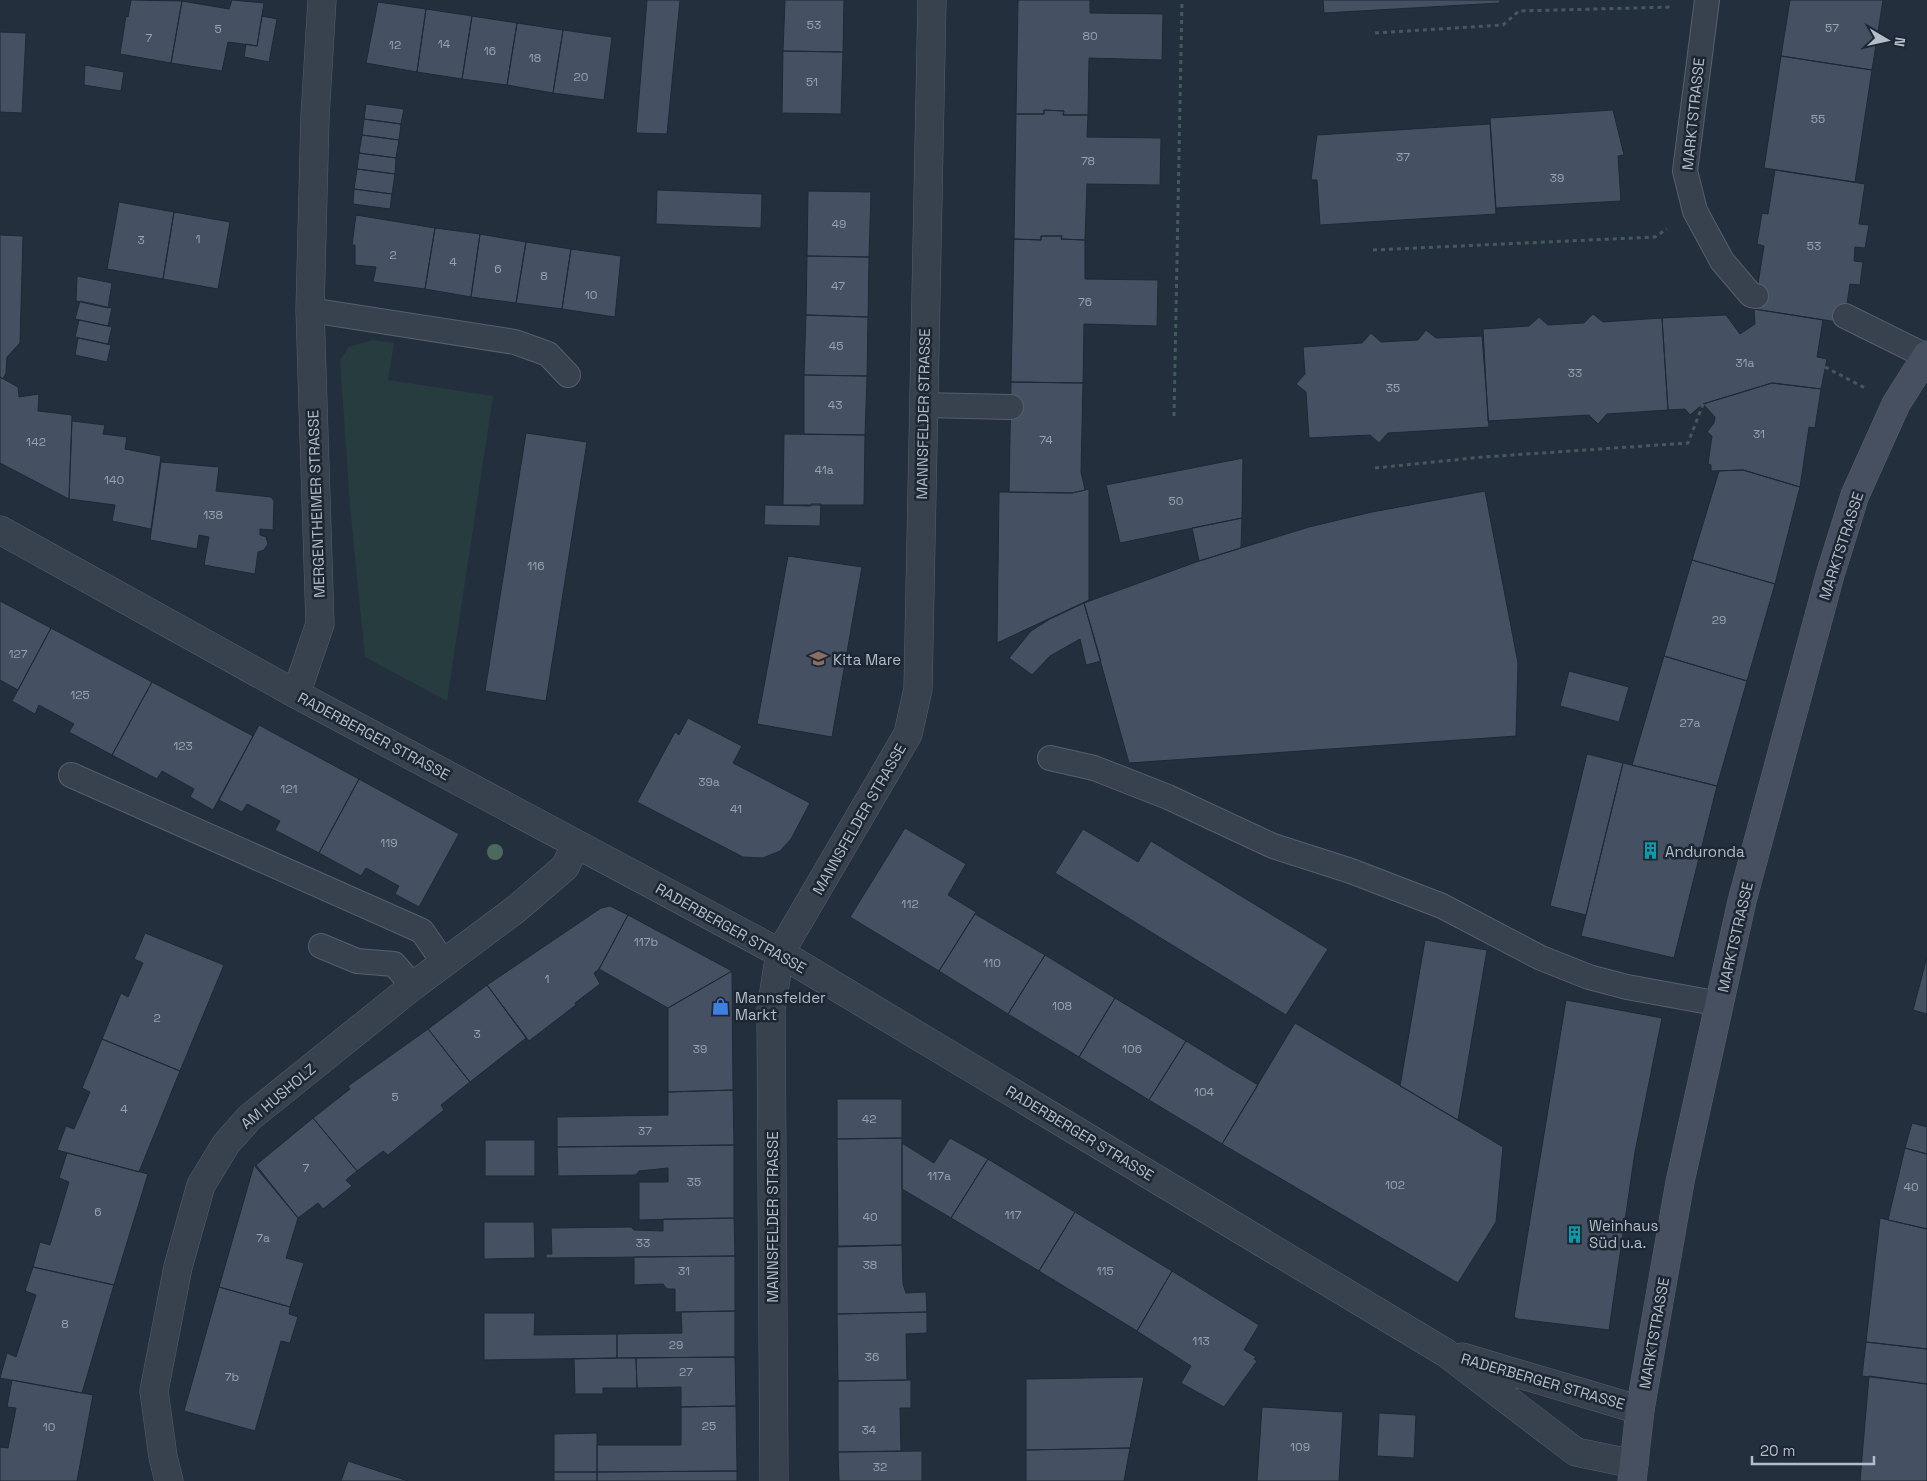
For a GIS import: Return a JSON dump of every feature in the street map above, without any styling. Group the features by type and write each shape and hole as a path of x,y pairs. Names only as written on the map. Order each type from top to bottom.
{"main road":[{"name":"MARKTSTRASSE","path":"1633,1473 1640,1410 1680,1182 1742,901 1830,575 1856,495 1896,404 1927,356"}],"street":[{"name":"MERGENTHEIMER STRASSE","path":"296,694 320,624 310,310 314,117 322,0"},
{"name":"MANNSFELDER STRASSE","path":"774,1481 771,1010 780,953 908,734 918,689 932,0"},
{"name":"RADERBERGER STRASSE","path":"0,530 296,694 780,953 1446,1353 1576,1452 1633,1473"},
{"name":"AM HUSHOLZ","path":"169,1481 163,1457 154,1392 178,1267 201,1185 226,1144 249,1118 413,986 515,910 565,866 576,845"},
{"name":"RADERBERGER STRASSE","path":"1446,1353 1640,1410"}],"lane":[{"name":"MARKTSTRASSE","path":"1706,3 1684,171 1695,211 1722,261 1750,294 1756,296"},
{"path":"310,310 515,342 548,354 568,375"},
{"name":"MARKTSTRASSE","path":"1845,316 1927,356"},
{"path":"923,405 1011,407"},
{"path":"1050,758 1104,772 1168,797 1273,846 1351,871 1442,906 1541,958 1589,977 1627,987 1720,1004"},
{"path":"71,775 422,931 444,963"},
{"path":"321,946 357,961 394,964 413,986"}],"path":[{"path":"1174,416 1182,0"},
{"path":"1375,33 1503,25 1519,11 1706,3"},
{"path":"1373,250 1656,237 1695,211"},
{"path":"1825,367 1896,404"},
{"path":"1375,468 1483,457 1688,442 1703,404"}],"green space":[{"path":"372,340 394,343 388,380 493,396 447,701 365,657 350,506 340,360 349,347"}],"building":[{"path":"131,0 182,1 171,63 120,54 126,16 128,17"},
{"path":"232,0 264,3 257,46 228,42 222,71 171,63 182,1 229,9"},
{"path":"647,0 680,0 667,134 636,133"},
{"path":"785,0 844,0 843,52 783,51"},
{"path":"1018,0 1090,0 1090,13 1163,14 1162,60 1089,58 1088,115 1063,115 1064,111 1044,110 1044,114 1016,114"},
{"path":"1323,0 1500,0 1500,3 1324,13"},
{"path":"1790,0 1883,0 1872,70 1781,56"},
{"path":"378,2 426,9 417,72 366,63"},
{"path":"426,9 472,16 462,79 417,72"},
{"path":"262,16 277,19 269,62 244,57 246,44 257,46"},
{"path":"472,16 517,23 507,85 462,79"},
{"path":"517,23 563,30 553,93 507,85"},
{"path":"563,30 612,37 604,100 553,93"},
{"path":"0,32 26,33 22,113 0,112"},
{"path":"783,51 843,52 841,114 782,113"},
{"path":"1781,56 1872,70 1855,182 1764,168"},
{"path":"85,65 124,72 121,91 84,85"},
{"path":"366,104 404,109 401,124 364,119"},
{"path":"1044,110 1064,111 1063,115 1088,115 1087,137 1161,138 1160,185 1087,184 1085,240 1061,239 1062,236 1041,236 1041,240 1014,239 1016,114 1044,114"},
{"path":"1613,110 1624,155 1618,156 1621,201 1496,208 1490,118"},
{"path":"364,119 401,124 399,140 362,135"},
{"path":"1490,124 1496,214 1320,225 1317,180 1311,180 1317,135"},
{"path":"362,135 399,140 396,158 359,153"},
{"path":"359,153 396,158 395,174 357,169"},
{"path":"357,169 395,174 392,194 354,189"},
{"path":"1775,170 1865,184 1859,224 1869,225 1865,248 1855,247 1854,261 1863,262 1860,285 1850,284 1844,323 1754,309 1764,246 1757,244 1762,213 1768,214"},
{"path":"354,189 392,194 390,209 353,204"},
{"path":"657,190 762,194 761,228 656,224"},
{"path":"808,191 871,192 869,257 807,256"},
{"path":"119,202 174,212 163,279 107,269"},
{"path":"174,212 230,222 218,289 163,279"},
{"path":"356,215 435,228 425,289 373,282 376,267 355,265 355,245 352,245"},
{"path":"435,228 480,234 471,297 425,289"},
{"path":"480,234 526,242 516,303 471,297"},
{"path":"0,235 23,236 20,343 7,357 6,373 3,379 0,377"},
{"path":"1041,236 1062,236 1061,239 1085,240 1085,279 1158,280 1157,326 1084,324 1083,383 1011,382 1014,239 1041,240"},
{"path":"526,242 571,249 562,309 516,303"},
{"path":"571,249 621,256 615,317 562,309"},
{"path":"807,256 869,257 868,317 806,315"},
{"path":"77,276 112,283 108,308 76,301"},
{"path":"80,301 112,308 108,326 75,319"},
{"path":"1754,309 1823,320 1817,357 1827,359 1821,389 1772,383 1703,404 1690,415 1685,409 1668,410 1662,318 1726,315 1740,334 1755,324"},
{"path":"1593,314 1603,322 1662,318 1668,410 1607,414 1598,424 1589,415 1488,421 1483,329 1529,326 1539,317 1548,325 1584,323"},
{"path":"806,315 868,317 867,376 804,375"},
{"path":"79,320 112,327 108,344 75,337"},
{"path":"1426,330 1436,338 1482,336 1489,427 1388,433 1379,443 1370,435 1309,438 1306,392 1296,384 1305,374 1303,347 1362,343 1371,333 1381,342 1418,340"},
{"path":"78,338 111,345 107,362 75,355"},
{"path":"804,375 867,376 865,435 804,434"},
{"path":"0,377 18,387 19,397 39,394 38,411 72,415 69,499 0,463"},
{"path":"1011,382 1083,383 1081,472 1085,490 1072,493 1009,492"},
{"path":"1772,383 1821,389 1815,428 1809,427 1800,487 1743,470 1711,471 1711,465 1708,464 1712,436 1707,432 1714,423 1715,417 1703,404"},
{"path":"72,421 105,425 103,434 127,437 125,449 161,456 151,529 112,521 115,505 69,499"},
{"path":"526,433 587,442 546,701 485,691"},
{"path":"784,434 865,435 864,505 783,505"},
{"path":"1243,458 1242,518 1120,543 1106,485"},
{"path":"161,462 219,467 216,491 271,497 274,501 273,530 260,529 260,535 266,537 268,544 264,550 258,552 255,574 204,565 209,537 199,535 197,549 150,540"},
{"path":"1743,470 1800,487 1775,584 1692,560 1719,471"},
{"path":"1089,489 1089,600 997,643 999,492 1072,493"},
{"path":"1485,491 1518,663 1516,736 1129,763 1084,603 1199,561 1309,527 1372,512"},
{"path":"811,504 821,504 820,526 764,525 765,505 811,506"},
{"path":"1242,518 1241,548 1199,561 1192,528"},
{"path":"788,556 862,567 832,737 757,724"},
{"path":"1692,560 1775,584 1747,681 1664,656"},
{"path":"0,601 51,628 18,690 0,680"},
{"path":"1084,603 1101,661 1086,665 1080,639 1050,656 1032,675 1009,658 1031,631 1050,619"},
{"path":"51,628 152,682 112,755 69,732 74,724 39,705 35,714 12,701"},
{"path":"1664,656 1747,681 1717,786 1632,765"},
{"path":"1569,671 1629,687 1619,722 1560,706"},
{"path":"152,682 253,736 213,810 190,797 194,789 162,771 157,779 112,755"},
{"path":"688,718 742,746 733,763 810,803 791,839 780,851 763,858 743,857 637,802 675,732 679,735"},
{"path":"259,725 359,779 319,853 275,830 280,821 247,804 242,812 219,800"},
{"path":"1587,754 1623,763 1586,915 1550,906"},
{"name":"Anduronda","path":"1623,763 1717,786 1674,958 1581,936"},
{"path":"359,779 459,834 419,907 395,894 399,886 366,868 361,876 319,853"},
{"path":"905,828 966,864 948,895 976,912 939,971 850,917"},
{"path":"1083,829 1138,862 1151,841 1328,949 1286,1015 1055,873"},
{"path":"610,906 628,915 599,969 594,973 600,984 529,1041 487,985 601,908"},
{"path":"975,914 1045,955 1008,1014 939,971"},
{"path":"628,915 732,971 668,1008 599,969"},
{"path":"145,933 224,965 180,1071 102,1039 121,993 128,997 143,963 134,959"},
{"path":"1425,940 1487,950 1458,1120 1400,1086"},
{"path":"1045,955 1115,998 1079,1057 1008,1014"},
{"path":"1927,957 1927,1014 1913,1010"},
{"path":"732,971 733,1090 668,1092 668,1008"},
{"path":"487,985 526,1038 470,1082 428,1029"},
{"path":"1115,998 1186,1041 1149,1100 1079,1057"},
{"name":"Weinhaus Süd u.a.","path":"1566,1000 1662,1018 1635,1152 1609,1330 1514,1317"},
{"path":"1295,1023 1503,1147 1496,1222 1458,1283 1222,1144"},
{"path":"428,1029 470,1082 441,1105 444,1110 388,1155 383,1151 357,1171 313,1118 350,1089 348,1086"},
{"path":"102,1039 180,1071 139,1172 57,1150 66,1126 74,1129 90,1092 82,1088"},
{"path":"1186,1041 1258,1085 1222,1144 1149,1100"},
{"path":"733,1090 734,1145 557,1147 557,1117 668,1115 668,1092"},
{"path":"837,1099 902,1099 902,1138 837,1139"},
{"path":"313,1118 357,1171 346,1180 352,1186 323,1209 318,1203 298,1218 256,1165"},
{"path":"1912,1123 1927,1127 1927,1154 1905,1148"},
{"path":"902,1138 902,1245 838,1246 837,1139"},
{"path":"950,1138 988,1159 951,1218 902,1189 902,1143 934,1163"},
{"path":"485,1140 535,1140 535,1176 485,1176"},
{"path":"734,1145 734,1218 639,1220 639,1182 668,1182 668,1168 639,1171 636,1175 558,1176 557,1147"},
{"path":"1905,1148 1927,1154 1927,1229 1888,1220"},
{"path":"67,1153 148,1174 114,1285 33,1267 40,1242 50,1245 69,1182 59,1178"},
{"path":"988,1159 1075,1212 1039,1271 951,1218"},
{"path":"254,1165 298,1218 286,1258 304,1263 290,1307 219,1287"},
{"path":"1075,1212 1172,1271 1137,1331 1039,1271"},
{"path":"734,1218 735,1256 546,1258 546,1254 552,1254 551,1228 631,1227 634,1230 663,1231 663,1219"},
{"path":"1880,1218 1927,1229 1927,1349 1866,1342"},
{"path":"484,1222 534,1222 535,1258 484,1259"},
{"path":"902,1245 903,1284 906,1293 926,1292 927,1312 837,1314 837,1247"},
{"path":"735,1256 735,1311 675,1312 675,1289 667,1289 663,1284 634,1285 634,1257"},
{"path":"33,1267 114,1285 82,1393 0,1378 7,1353 16,1357 36,1295 25,1291"},
{"path":"1172,1271 1259,1325 1244,1350 1256,1357 1254,1359 1257,1361 1224,1407 1181,1383 1191,1366 1137,1331"},
{"path":"219,1287 290,1307 289,1314 298,1317 290,1343 281,1341 255,1431 184,1411"},
{"path":"735,1311 735,1357 617,1358 617,1334 682,1333 681,1312"},
{"path":"927,1312 927,1333 906,1334 907,1380 838,1381 837,1314"},
{"path":"484,1313 535,1313 534,1335 617,1334 617,1358 484,1360"},
{"path":"1866,1342 1927,1349 1927,1384 1862,1376"},
{"path":"735,1357 736,1406 681,1407 681,1387 637,1388 636,1358"},
{"path":"636,1358 637,1388 603,1388 603,1394 575,1394 574,1359"},
{"path":"1869,1376 1927,1384 1927,1481 1860,1481"},
{"path":"1144,1377 1130,1448 1026,1450 1026,1379"},
{"path":"12,1380 93,1395 77,1481 0,1481 0,1447 8,1448 16,1408 7,1407"},
{"path":"911,1380 911,1408 900,1408 901,1451 838,1452 838,1381"},
{"path":"736,1406 737,1471 597,1472 597,1445 681,1445 681,1407"},
{"path":"1262,1407 1343,1412 1339,1481 1257,1481"},
{"path":"1379,1413 1416,1415 1414,1458 1377,1456"},
{"path":"597,1433 597,1472 554,1472 554,1434"},
{"path":"1130,1448 1124,1481 1026,1481 1026,1450"},
{"path":"922,1451 922,1481 839,1481 838,1452"},
{"path":"348,1461 408,1481 341,1481"},
{"path":"737,1471 737,1481 597,1481 597,1472"},
{"path":"554,1472 597,1472 597,1481 554,1481"}],"place":[{"name":"Kita Mare","path":"819,659"},
{"name":"Anduronda","path":"1651,851"},
{"name":"Mannsfelder Markt","path":"721,1006"},
{"name":"Weinhaus Süd u.a.","path":"1575,1234"}]}
